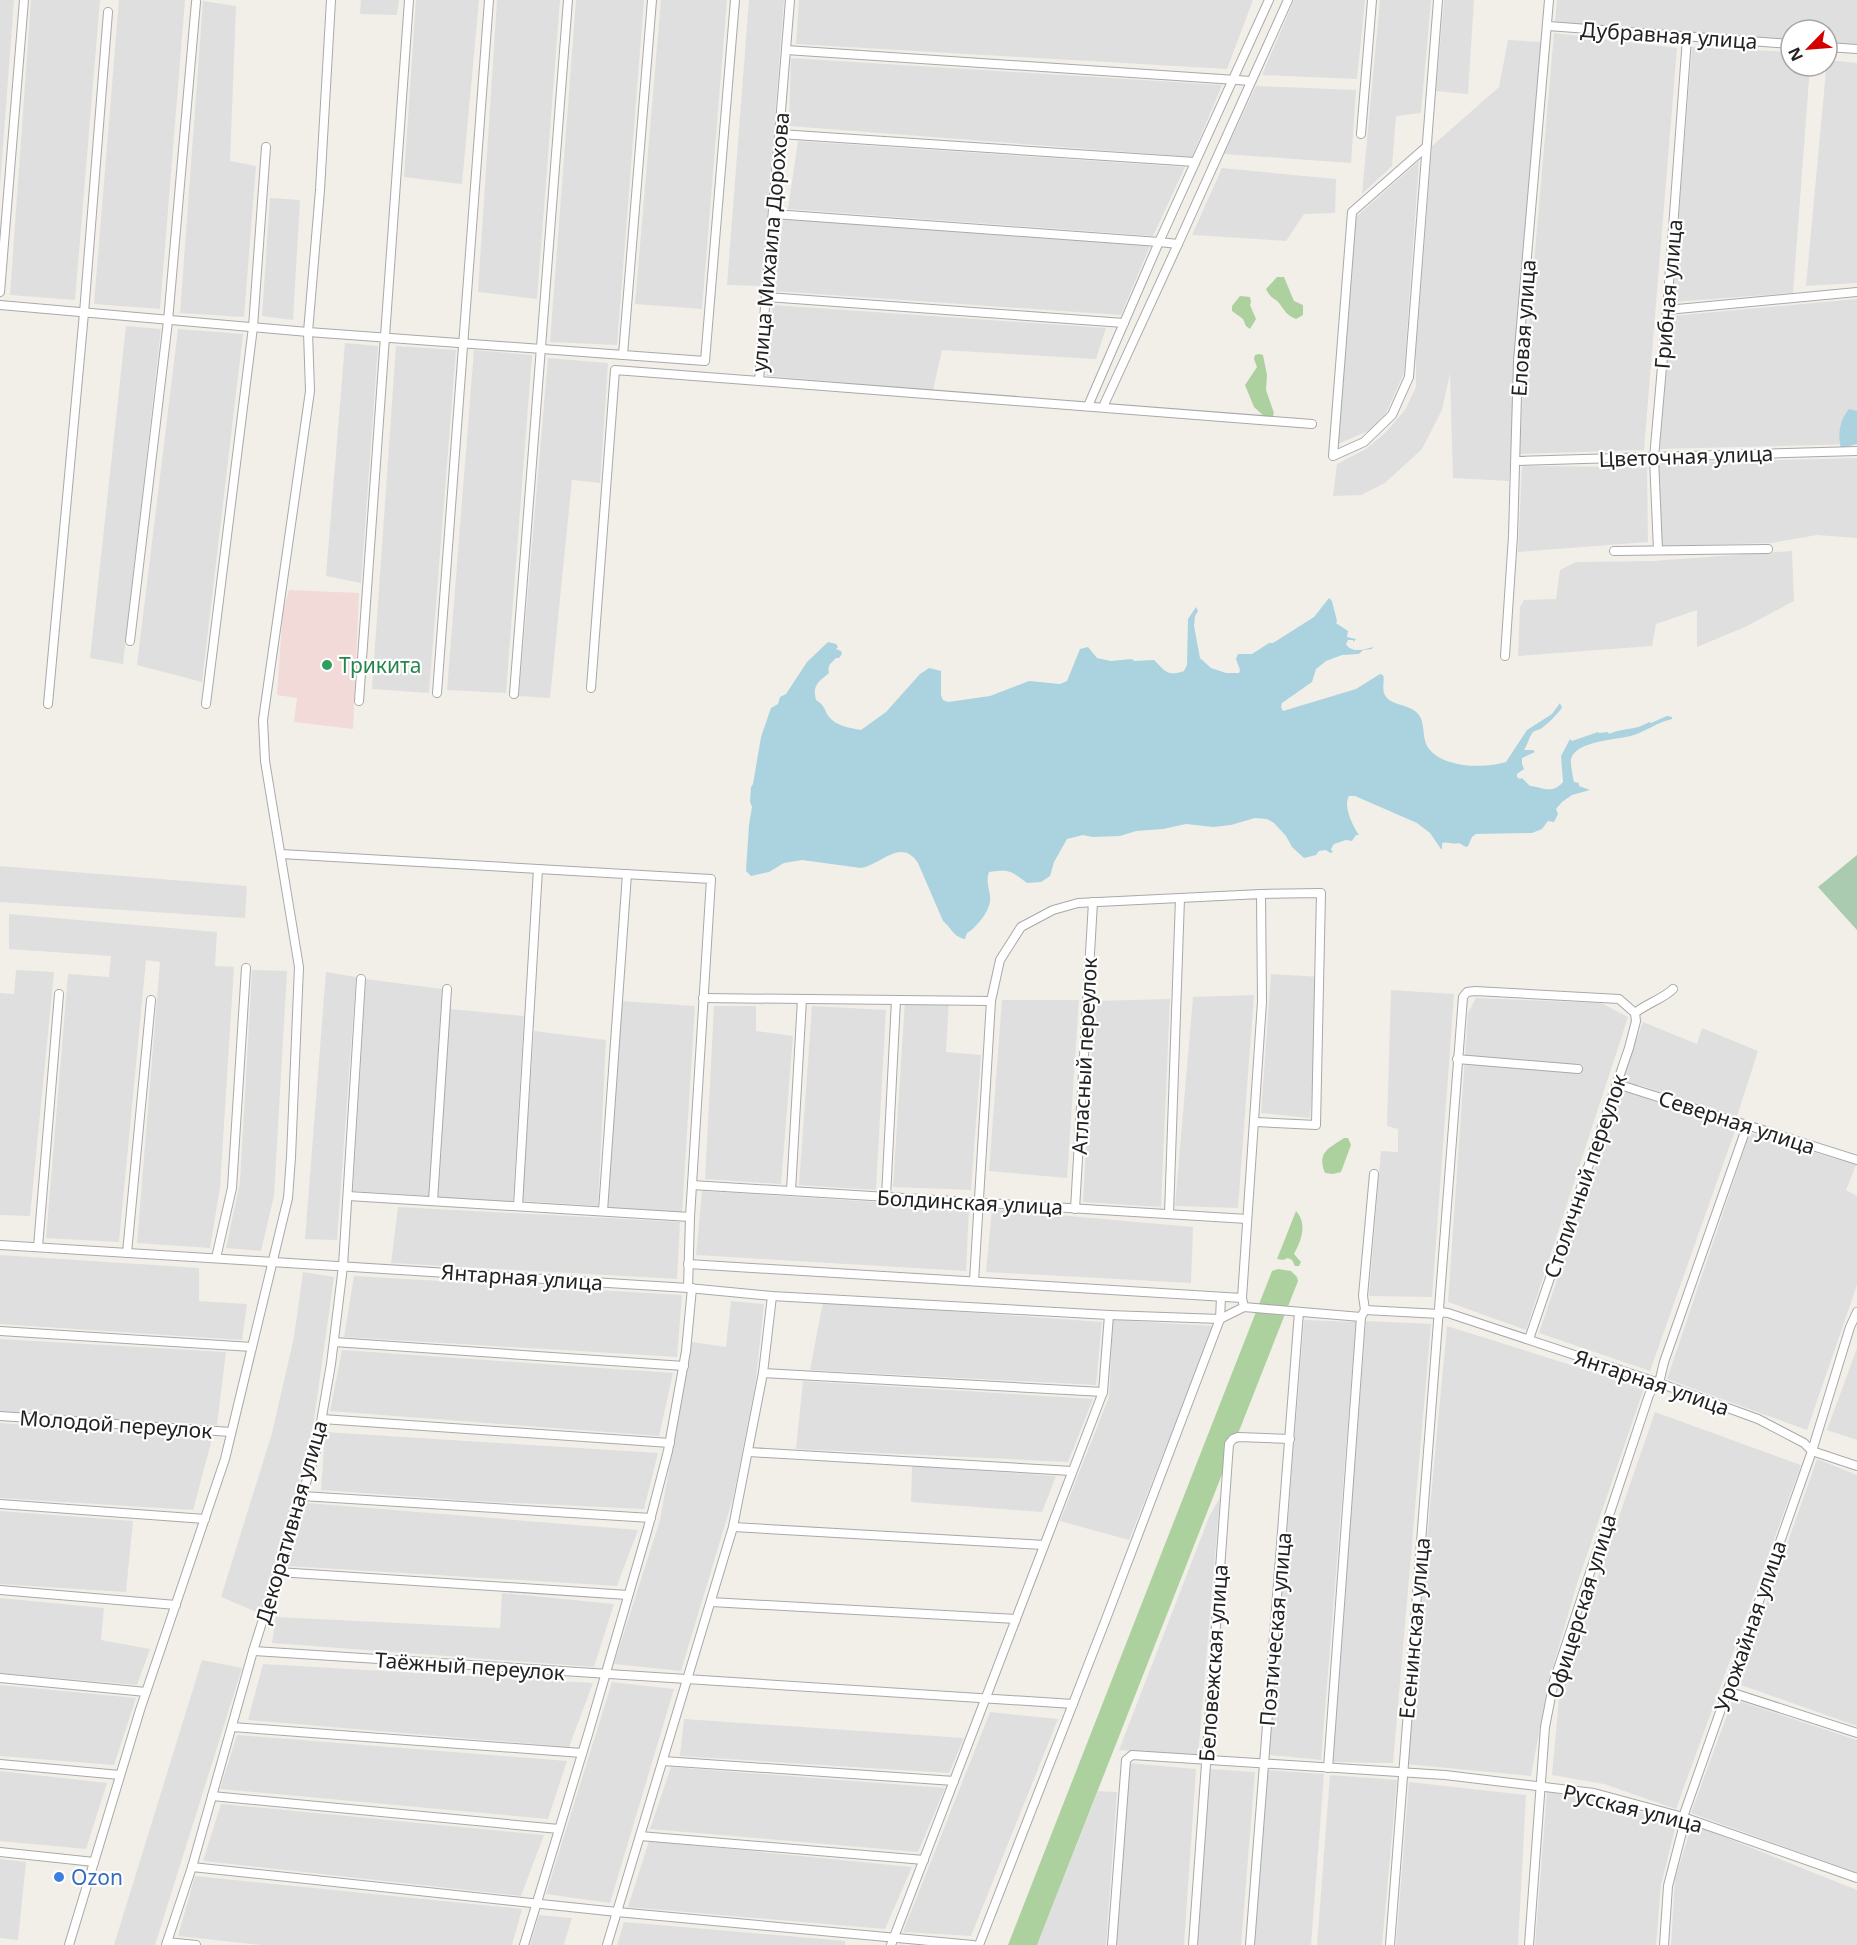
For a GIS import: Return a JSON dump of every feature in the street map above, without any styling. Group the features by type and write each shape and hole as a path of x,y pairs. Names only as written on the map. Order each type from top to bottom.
{"street":[{"path":"0,292 24,0"},
{"path":"69,1945 146,1692 225,1459 288,1198 299,967 264,761 263,720 310,391 308,332 320,190 331,0"},
{"path":"359,700 409,0"},
{"path":"437,693 489,0"},
{"path":"514,694 568,0"},
{"path":"623,355 652,0"},
{"path":"0,305 168,321 705,361 735,0"},
{"name":"улица Михаила Дорохова","path":"591,688 615,370 759,381 790,0"},
{"path":"1088,406 1159,242 1269,0"},
{"path":"1103,407 1288,0"},
{"path":"1361,134 1372,0"},
{"path":"1425,148 1352,212 1333,456 1364,442 1392,415 1409,377 1438,0"},
{"name":"Еловая улица","path":"1505,656 1513,536 1518,361 1549,0"},
{"path":"130,641 168,321 196,2"},
{"path":"48,704 84,313 108,12"},
{"name":"Дубравная улица","path":"1548,26 1779,43"},
{"name":"Грибная улица","path":"1658,550 1654,458 1687,38"},
{"path":"1839,48 1857,49"},
{"path":"786,50 1251,81"},
{"path":"780,134 1195,162"},
{"path":"206,705 253,327 266,147"},
{"path":"774,214 1178,244"},
{"path":"1667,310 1857,292"},
{"path":"766,297 1124,323"},
{"path":"759,381 1312,424"},
{"name":"Цветочная улица","path":"1516,461 1857,451"},
{"path":"1614,551 1768,549"},
{"path":"280,854 711,879 690,1217 688,1264 690,1288 684,1366 670,1443 651,1518 524,1945"},
{"path":"518,1206 538,869"},
{"path":"603,1211 627,874"},
{"path":"974,1281 992,1001 1000,960 1021,927 1053,910 1078,903 1321,893 1316,1125 1255,1122"},
{"path":"1220,1319 1244,1307 1242,1298 1262,1002 1261,894"},
{"path":"1169,1214 1180,898"},
{"name":"Атласный переулок","path":"1075,1209 1093,902"},
{"path":"216,1258 232,1188 246,968"},
{"name":"Декоративная улица","path":"167,1943 192,1867 253,1651 316,1451 334,1342 343,1266 361,979"},
{"path":"433,1201 447,989"},
{"path":"1635,1012 1673,989"},
{"name":"Есенинская улица","path":"1390,1945 1463,997 1467,992 1475,991 1619,999 1635,1012"},
{"path":"38,1247 59,994"},
{"path":"703,998 992,1001"},
{"path":"790,1191 802,999"},
{"path":"127,1253 151,1000"},
{"path":"886,1197 896,1000"},
{"name":"Столичный переулок","path":"1529,1339 1617,1084 1636,1022 1635,1012"},
{"path":"1457,1059 1578,1069"},
{"name":"Северная улица","path":"1617,1084 1857,1160"},
{"name":"Офицерская улица","path":"1529,1945 1545,1727 1554,1681 1649,1395 1657,1382 1747,1126"},
{"path":"1328,1768 1374,1174"},
{"name":"Болдинская улица","path":"692,1185 1247,1219"},
{"path":"348,1196 690,1217"},
{"name":"Янтарная улица","path":"0,1245 690,1288 772,1296 1220,1319"},
{"path":"688,1264 1242,1298"},
{"path":"607,1945 733,1527 763,1373 772,1296"},
{"path":"979,1945 1220,1319 1221,1297"},
{"name":"Янтарная улица","path":"1244,1307 1363,1314 1448,1312 1657,1382 1758,1419 1804,1443 1812,1451 1857,1466"},
{"name":"Поэтическая улица","path":"1250,1945 1299,1312"},
{"name":"Урожайная улица","path":"1664,1945 1668,1886 1682,1832 1683,1817 1812,1451 1850,1327 1857,1312"},
{"path":"893,1941 1103,1392 1109,1315"},
{"path":"0,1331 252,1347"},
{"path":"334,1342 684,1366"},
{"path":"763,1373 1103,1392"},
{"name":"Молодой переулок","path":"0,1416 231,1432"},
{"path":"322,1419 670,1443"},
{"name":"Беловежская улица","path":"1193,1945 1229,1444 1238,1437 1290,1439"},
{"path":"749,1452 1072,1471"},
{"path":"302,1496 651,1518"},
{"path":"0,1504 205,1519"},
{"path":"733,1527 1044,1545"},
{"path":"278,1572 628,1595"},
{"path":"0,1590 176,1605"},
{"path":"711,1602 1016,1619"},
{"name":"Таёжный переулок","path":"253,1651 687,1681 1073,1704"},
{"path":"0,1678 146,1692"},
{"path":"1727,1691 1857,1733"},
{"path":"232,1726 582,1754"},
{"name":"Русская улица","path":"1112,1945 1126,1760 1132,1755 1264,1765 1445,1774 1594,1793 1683,1817 1857,1878"},
{"path":"663,1761 954,1781"},
{"path":"0,1764 120,1775"},
{"path":"212,1796 560,1829"},
{"path":"640,1836 924,1860"},
{"path":"0,1852 94,1862"},
{"path":"192,1867 893,1941 973,1945"},
{"path":"167,1943 196,1945"}],"shaded area":[{"path":"0,0 14,0 0,186"},
{"path":"31,0 100,0 75,300 10,295"},
{"path":"119,0 185,0 160,309 94,304"},
{"path":"361,0 399,0 397,15 360,14"},
{"path":"416,0 479,0 462,184 404,177"},
{"path":"497,0 560,0 537,299 478,292"},
{"path":"576,0 644,0 617,345 550,342"},
{"path":"661,0 727,0 702,309 635,304"},
{"path":"749,0 784,0 762,286 727,285"},
{"path":"799,0 1253,0 1227,69 796,44"},
{"path":"1294,0 1365,0 1357,79 1262,75"},
{"path":"1380,0 1431,0 1421,113 1396,116 1392,166 1362,194"},
{"path":"1444,0 1474,0 1468,94 1436,91"},
{"path":"1557,0 1857,0 1857,45 1839,43 1839,18 1779,18 1779,39 1555,22"},
{"path":"203,1 236,6 230,161 256,166 244,317 180,313"},
{"path":"1554,33 1677,48 1644,450 1520,454 1523,389"},
{"path":"1508,40 1541,42 1509,481 1453,478 1450,373 1442,410 1422,449 1385,483 1361,495 1333,496 1337,464 1366,449 1386,432 1405,410 1416,387 1416,352 1432,146 1499,87"},
{"path":"1692,47 1779,51 1779,78 1809,78 1793,293 1672,302"},
{"path":"791,58 1222,85 1192,157 789,126"},
{"path":"1839,61 1857,63 1857,283 1806,286 1825,78 1839,78"},
{"path":"1256,86 1356,90 1351,163 1224,154"},
{"path":"798,141 1185,167 1153,236 788,209"},
{"path":"1419,161 1404,373 1386,413 1370,430 1338,444 1356,217"},
{"path":"1222,168 1336,179 1335,213 1304,214 1286,241 1192,235"},
{"path":"270,198 300,200 293,320 262,316"},
{"path":"783,219 1150,246 1121,315 774,291"},
{"path":"1857,299 1857,444 1660,449 1671,316"},
{"path":"773,305 1106,328 1096,359 942,350 933,390 767,376"},
{"path":"126,326 161,329 123,664 90,658"},
{"path":"178,329 243,334 202,682 137,665"},
{"path":"345,343 378,346 361,583 326,576"},
{"path":"396,346 456,350 429,693 372,689"},
{"path":"474,350 532,355 506,693 447,690"},
{"path":"548,358 608,363 600,483 572,480 550,698 519,696"},
{"path":"1857,458 1857,538 1817,535 1771,543 1662,546 1657,463"},
{"path":"1522,466 1647,467 1648,542 1518,552"},
{"path":"1792,551 1794,601 1745,627 1697,647 1697,610 1656,624 1652,646 1518,656 1520,607 1524,600 1556,599 1560,570 1576,562 1653,561"},
{"path":"289,590 359,593 353,729 294,722 297,698 277,695 283,610"},
{"path":"0,866 247,886 245,918 0,902"},
{"path":"9,914 217,932 215,966 234,967 220,1188 210,1248 137,1243 160,962 146,960 119,1242 46,1238 68,974 109,977 111,956 9,949"},
{"path":"16,970 54,972 30,1216 0,1215 0,993 14,994"},
{"path":"252,970 287,971 274,1196 261,1251 226,1248 240,1182"},
{"path":"326,972 356,977 337,1240 305,1239"},
{"path":"1271,974 1321,977 1310,1118 1261,1113"},
{"path":"366,979 442,989 429,1196 353,1191"},
{"path":"1391,990 1454,994 1432,1297 1369,1296 1381,1151 1398,1152 1398,1129 1387,1126"},
{"path":"1254,995 1238,1208 1175,1206 1193,997"},
{"path":"1476,998 1601,1003 1628,1017 1526,1330 1448,1302 1468,1013"},
{"path":"949,999 946,1052 981,1055 971,1190 893,1187 905,1000"},
{"path":"1170,999 1161,1207 1083,1202 1094,1001"},
{"path":"1002,1000 1079,1000 1067,1178 989,1171"},
{"path":"620,1001 695,1006 682,1214 606,1208"},
{"path":"714,1006 756,1006 756,1031 793,1036 781,1184 705,1179"},
{"path":"812,1006 886,1010 876,1190 799,1185"},
{"path":"450,1009 524,1016 513,1202 436,1197"},
{"path":"1643,1022 1697,1044 1702,1028 1758,1051 1737,1116 1639,1085 1634,1087 1620,1083"},
{"path":"534,1031 606,1040 598,1206 522,1201"},
{"path":"1622,1089 1736,1128 1650,1371 1539,1333"},
{"path":"1750,1133 1856,1165 1846,1190 1857,1196 1857,1285 1807,1430 1667,1379"},
{"path":"702,1191 969,1208 966,1271 696,1255"},
{"path":"398,1207 680,1222 677,1279 391,1263"},
{"path":"992,1209 1193,1227 1191,1283 986,1272"},
{"path":"0,1255 199,1268 199,1301 247,1304 242,1340 0,1324"},
{"path":"303,1272 334,1277 313,1427 293,1508 259,1613 221,1597 272,1433 294,1337"},
{"path":"354,1276 682,1295 677,1357 344,1337"},
{"path":"731,1301 764,1304 755,1387 733,1498 681,1671 614,1664 660,1520 692,1342 726,1347"},
{"path":"823,1302 1102,1322 1096,1385 810,1370"},
{"path":"1113,1320 1214,1326 1129,1540 1060,1521 1109,1397"},
{"path":"1304,1320 1356,1322 1321,1760 1269,1755"},
{"path":"1366,1321 1431,1324 1393,1763 1332,1762"},
{"path":"1447,1326 1644,1388 1577,1584 1548,1684 1531,1776 1406,1764"},
{"path":"0,1339 226,1352 217,1425 0,1412"},
{"path":"1857,1348 1857,1440 1827,1430"},
{"path":"342,1350 673,1373 659,1436 330,1411"},
{"path":"803,1381 1093,1399 1068,1462 796,1449"},
{"path":"1655,1412 1801,1465 1676,1809 1604,1784 1552,1775 1560,1687"},
{"path":"0,1423 212,1439 193,1510 0,1498"},
{"path":"325,1432 658,1453 644,1509 474,1501 321,1490"},
{"path":"1817,1459 1857,1475 1857,1726 1738,1684"},
{"path":"912,1466 1056,1476 1042,1512 911,1502"},
{"path":"1220,1497 1198,1756 1119,1750 1209,1517"},
{"path":"307,1503 638,1530 617,1586 288,1566"},
{"path":"0,1511 133,1521 126,1592 0,1584"},
{"path":"502,1593 614,1604 594,1667 272,1643 276,1617 500,1628"},
{"path":"0,1598 104,1608 101,1640 150,1649 137,1685 0,1673"},
{"path":"202,1660 242,1668 155,1945 114,1945"},
{"path":"263,1664 593,1683 569,1747 248,1720"},
{"path":"612,1682 674,1689 610,1903 546,1894"},
{"path":"0,1685 136,1698 114,1765 0,1756"},
{"path":"1733,1699 1857,1740 1857,1873 1691,1813"},
{"path":"990,1712 1058,1719 971,1936 903,1932"},
{"path":"684,1719 964,1738 949,1773 680,1756"},
{"path":"237,1735 567,1761 548,1819 220,1789"},
{"path":"1129,1763 1196,1769 1184,1945 1115,1945"},
{"path":"671,1767 945,1788 918,1852 650,1829"},
{"path":"1209,1769 1255,1772 1241,1945 1196,1945"},
{"path":"1267,1770 1324,1774 1311,1945 1253,1945"},
{"path":"0,1771 107,1783 86,1849 0,1841"},
{"path":"1330,1775 1397,1780 1382,1945 1317,1945"},
{"path":"1409,1782 1526,1795 1518,1945 1396,1945"},
{"path":"1098,1791 1117,1792 1106,1945 1037,1945"},
{"path":"1547,1792 1604,1801 1676,1824 1661,1885 1656,1945 1535,1945"},
{"path":"221,1804 544,1835 521,1896 203,1861"},
{"path":"1692,1824 1857,1890 1857,1945 1671,1945 1675,1879"},
{"path":"649,1841 912,1867 885,1929 628,1907"},
{"path":"0,1859 26,1862 18,1940 0,1938"},
{"path":"195,1876 522,1909 512,1945 261,1945 178,1936"},
{"path":"539,1915 572,1918 564,1944 566,1945 530,1945"},
{"path":"624,1922 845,1941 845,1945 617,1945"}],"green space":[{"path":"1277,277 1284,277 1294,301 1303,305 1303,315 1296,319 1269,295 1266,289"},
{"path":"1240,296 1250,297 1250,305 1256,319 1250,329 1243,319 1232,311 1232,306"},
{"path":"1255,355 1263,355 1267,375 1266,390 1274,413 1267,419 1254,407 1245,385 1257,367 1254,359"},
{"path":"1857,855 1857,930 1818,887"},
{"path":"1344,1138 1348,1138 1351,1145 1341,1172 1325,1173 1323,1156 1329,1148"},
{"path":"1296,1211 1302,1221 1301,1238 1294,1254 1301,1262 1299,1266 1295,1266 1288,1258 1277,1259"},
{"path":"1278,1269 1291,1271 1298,1281 1037,1945 1008,1945 1272,1271"}],"water":[{"path":"1849,409 1857,411 1857,444 1841,448 1840,427"},
{"path":"1329,598 1332,601 1336,623 1348,631 1347,637 1356,639 1353,642 1353,640 1348,640 1346,644 1348,647 1358,650 1373,647 1359,654 1342,655 1326,661 1316,669 1312,682 1282,703 1283,711 1356,689 1380,674 1384,679 1384,693 1390,701 1411,708 1419,715 1425,742 1433,753 1452,763 1486,766 1506,762 1527,730 1552,714 1560,703 1562,708 1555,716 1532,734 1524,750 1535,752 1522,758 1524,769 1517,774 1517,777 1522,778 1530,786 1547,789 1555,788 1563,782 1561,756 1570,739 1572,741 1598,732 1609,734 1639,727 1667,716 1672,719 1634,735 1589,744 1581,748 1571,759 1574,782 1590,790 1572,795 1562,802 1556,809 1558,814 1554,822 1548,821 1542,829 1532,833 1476,834 1466,847 1459,843 1442,843 1441,849 1430,833 1417,823 1355,796 1349,796 1348,810 1359,835 1356,835 1352,841 1346,840 1334,844 1331,849 1333,852 1319,851 1316,855 1304,858 1292,847 1274,823 1267,819 1255,818 1231,825 1213,827 1186,824 1136,831 1120,836 1083,835 1067,839 1054,862 1050,876 1041,882 1027,883 1006,871 989,872 989,905 982,919 967,933 965,939 955,934 943,921 918,863 905,852 898,852 861,868 802,860 784,863 769,872 751,876 746,871 752,807 751,787 761,737 771,708 778,704 780,697 786,694 807,662 828,642 836,644 838,647 836,649 842,654 830,664 829,673 817,684 816,700 834,721 843,726 861,730 886,712 920,674 929,668 941,671 941,695 943,700 948,702 990,696 1029,681 1060,684 1067,681 1080,649 1088,647 1097,658 1111,661 1154,660 1167,672 1184,671 1187,665 1188,619 1196,607 1198,611 1194,626 1200,658 1211,668 1226,673 1239,673 1236,659 1238,654 1252,654 1269,643 1273,643 1314,617"}],"place":[{"name":"Трикита","path":"327,665"},
{"name":"Ozon","path":"59,1877"}]}
